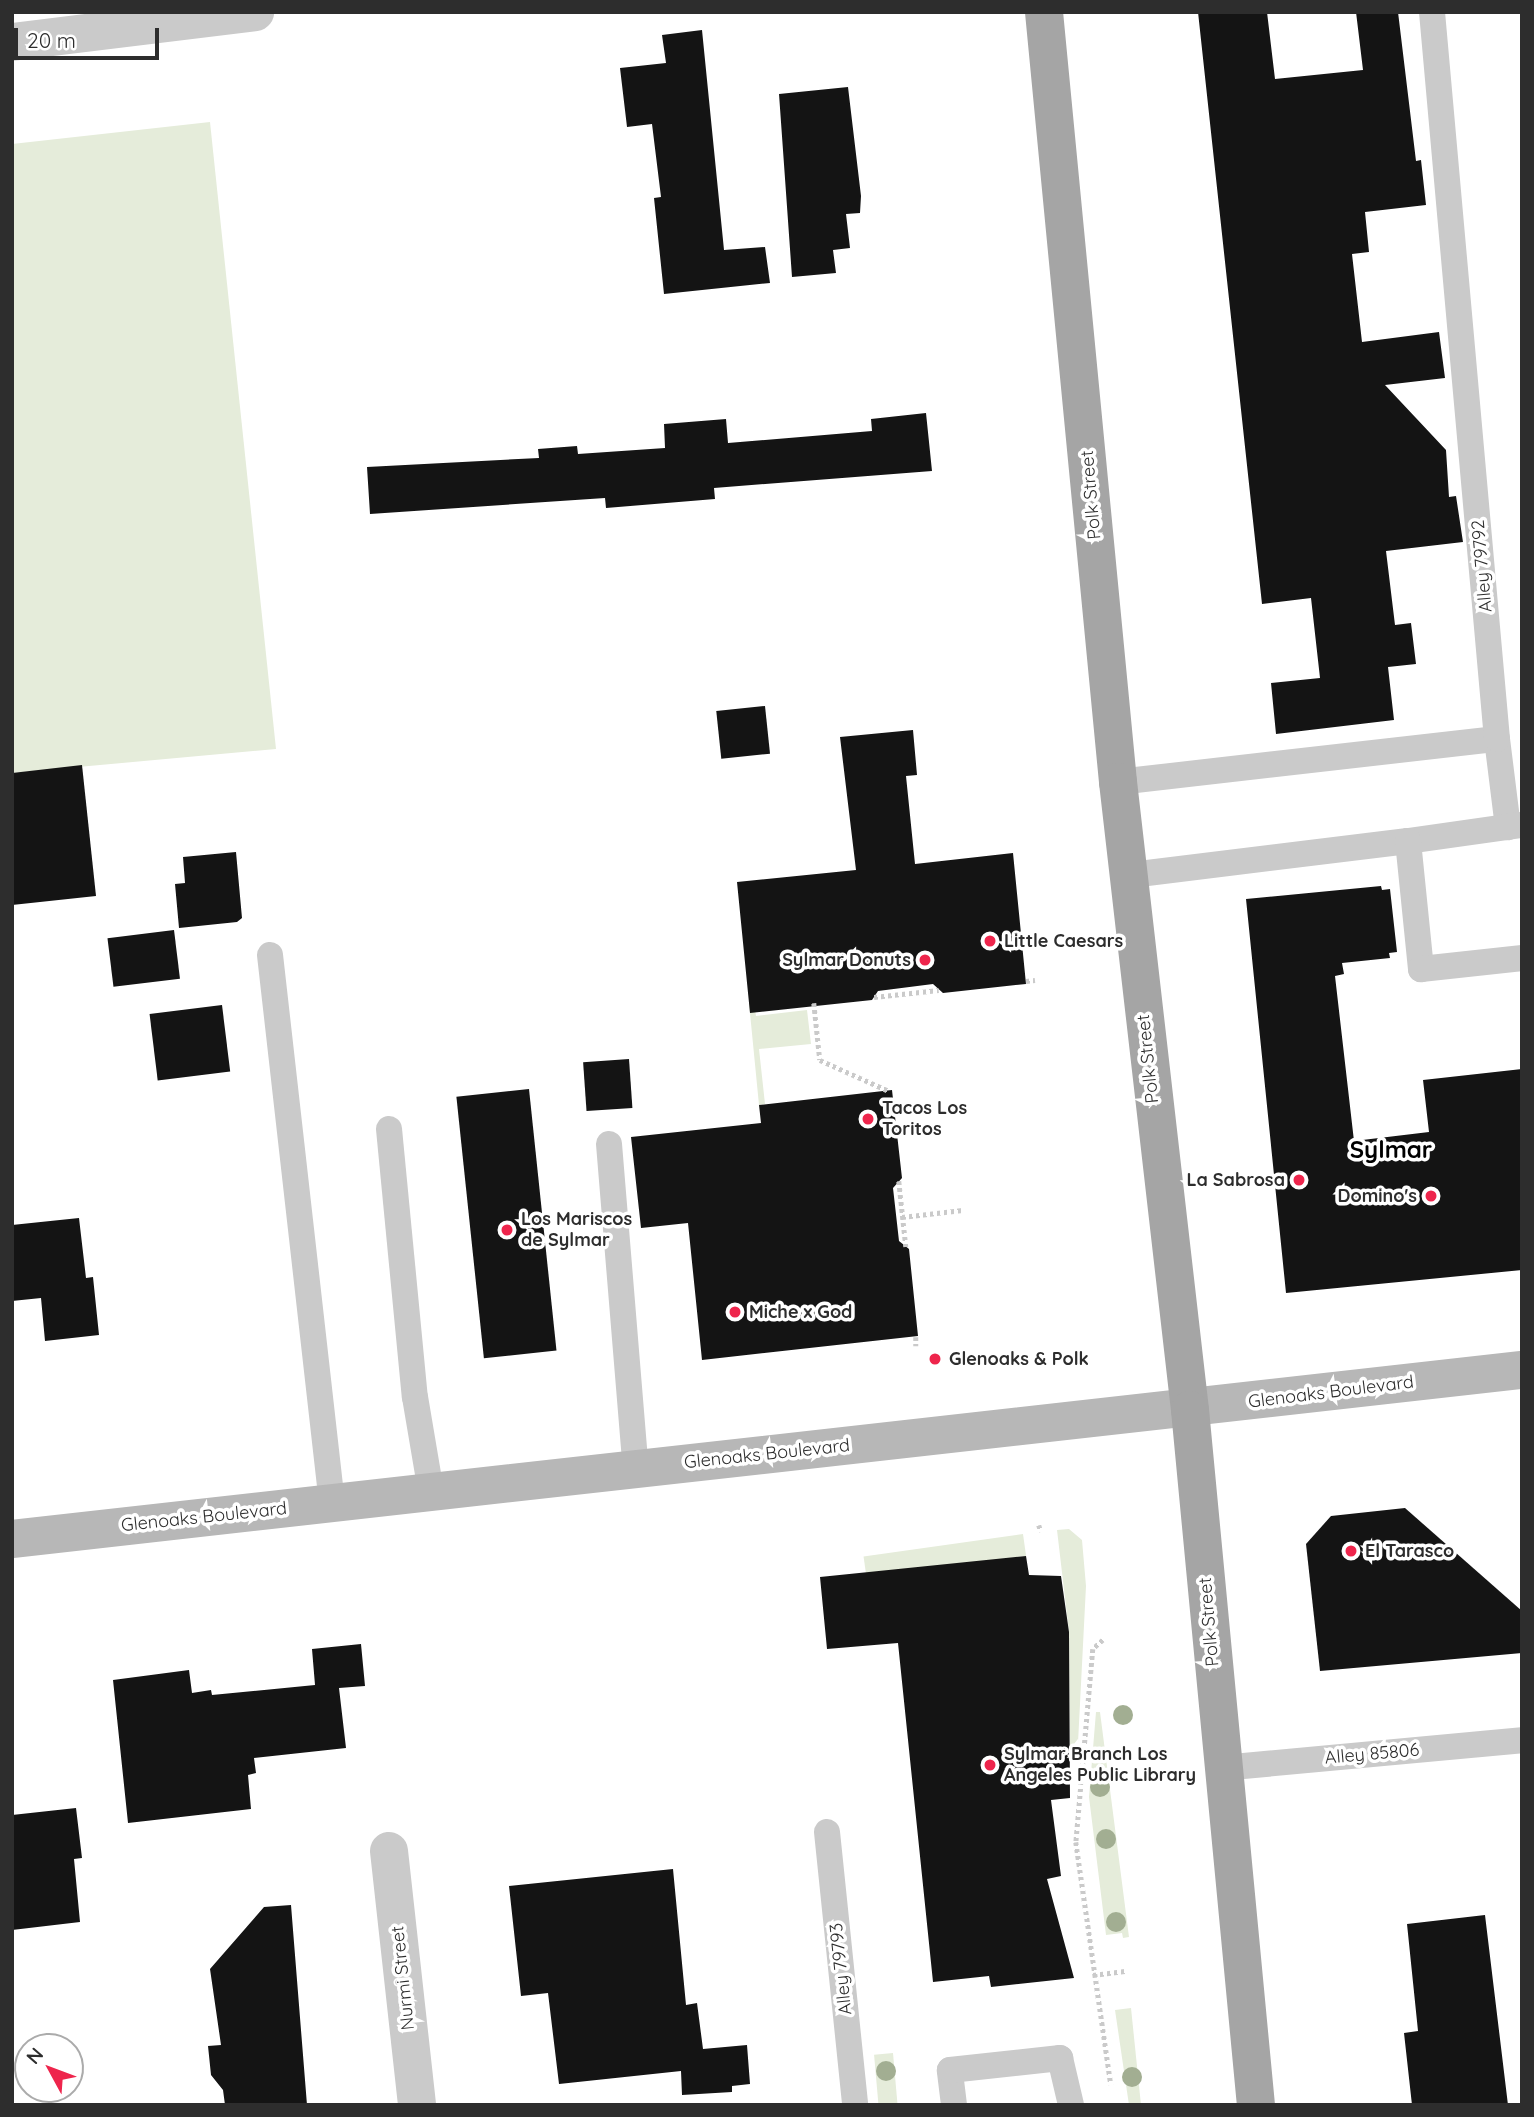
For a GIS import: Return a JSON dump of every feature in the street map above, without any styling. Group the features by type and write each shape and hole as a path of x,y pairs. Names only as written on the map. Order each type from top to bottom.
{"main road":[{"name":"Polk Street","path":"1044,12 1118,782 1131,875 1145,1041 1190,1410 1256,2105"},
{"name":"Glenoaks Boulevard","path":"12,1539 1190,1410 1522,1370"}],"street":[{"path":"12,42 255,12"},
{"name":"Nurmi Street","path":"389,1851 417,2105"}],"lane":[{"name":"Alley 79792","path":"1432,12 1497,739 1515,826"},
{"path":"1118,782 1497,739"},
{"path":"1131,875 1515,826"},
{"path":"1408,841 1421,970 1522,958"},
{"path":"270,955 332,1503"},
{"path":"389,1129 415,1397 431,1492"},
{"path":"609,1143 636,1469"},
{"name":"Alley 85806","path":"1222,1768 1522,1740"},
{"name":"Alley 79793","path":"827,1832 855,2105"},
{"path":"954,2105 950,2070 1060,2058 1071,2105"}],"path":[{"path":"1026,981 1035,980"},
{"path":"874,997 939,990"},
{"path":"814,1003 820,1060 889,1091"},
{"path":"899,1181 906,1247"},
{"path":"902,1217 963,1210"},
{"path":"916,1337 916,1346"},
{"path":"1039,1525 1041,1532"},
{"path":"1103,1640 1093,1649 1076,1842 1093,1975 1111,2084"},
{"path":"1093,1975 1127,1971"}],"green space":[{"path":"210,122 276,749 12,773 12,144"},
{"path":"749,1003 754,1003 756,1016 807,1010 811,1044 759,1049 765,1104 759,1105"},
{"path":"1069,1529 1082,1540 1086,1586 1078,1743 1070,1751 1069,1632 1057,1530"},
{"path":"1023,1534 1026,1556 867,1578 864,1556"},
{"path":"1096,1712 1100,1712 1129,1937 1123,1938 1122,1933 1106,1935 1089,1797"},
{"path":"1131,2008 1141,2105 1129,2105 1115,2010"},
{"path":"893,2053 898,2105 878,2105 874,2055"}],"building":[{"path":"1198,12 1267,12 1275,79 1363,70 1356,12 1398,12 1416,161 1421,160 1426,205 1365,212 1369,252 1352,254 1362,342 1439,332 1445,378 1385,385 1446,450 1449,497 1456,496 1463,542 1386,551 1395,625 1411,623 1416,664 1388,667 1394,720 1276,734 1271,683 1320,678 1311,598 1262,604"},
{"path":"702,30 724,250 765,247 770,283 664,294 654,198 661,197 652,124 627,127 620,68 666,63 662,35"},
{"path":"848,87 861,196 860,213 846,214 850,248 833,250 836,273 792,277 779,94"},
{"path":"926,413 932,471 714,488 715,499 606,508 605,498 370,514 367,467 539,458 538,449 577,446 578,454 665,448 664,424 726,419 728,443 872,431 871,419"},
{"path":"765,706 770,754 721,759 716,711"},
{"path":"913,730 917,775 906,776 915,864 1013,853 1026,984 943,993 933,984 878,991 872,1000 750,1013 737,882 856,870 840,737"},
{"path":"82,765 96,896 12,905 12,773"},
{"path":"236,852 242,918 237,922 179,928 175,884 185,883 183,857"},
{"path":"1381,886 1382,890 1390,889 1397,952 1389,953 1390,958 1342,963 1344,974 1335,976 1354,1141 1429,1132 1423,1080 1522,1069 1522,1270 1286,1293 1246,899"},
{"path":"174,930 180,979 113,987 107,938"},
{"path":"222,1005 230,1072 158,1080 150,1014"},
{"path":"629,1059 632,1108 587,1111 583,1062"},
{"path":"529,1089 556,1351 484,1358 456,1097"},
{"path":"892,1090 902,1178 893,1188 899,1241 909,1249 918,1336 702,1360 688,1223 641,1228 631,1137 761,1123 759,1105"},
{"path":"79,1218 86,1278 93,1277 99,1335 45,1341 41,1298 12,1301 12,1225"},
{"path":"1405,1508 1522,1611 1522,1653 1320,1671 1306,1544 1331,1516"},
{"name":"Sylmar Branch Los Angeles Public Library","path":"1026,1556 1029,1575 1061,1576 1069,1632 1070,1798 1051,1800 1061,1876 1047,1879 1074,1978 991,1987 989,1976 933,1982 898,1643 827,1649 820,1577"},
{"path":"361,1644 365,1686 339,1688 346,1748 254,1758 256,1773 248,1775 251,1809 128,1823 113,1680 189,1670 192,1693 211,1690 212,1695 315,1685 312,1649"},
{"path":"76,1808 82,1858 74,1859 80,1922 12,1930 12,1815"},
{"path":"673,1869 686,2005 697,2003 703,2049 747,2045 750,2084 732,2086 732,2092 682,2095 681,2071 559,2084 548,1993 521,1996 509,1886"},
{"path":"291,1905 307,2105 225,2105 223,2090 211,2075 208,2046 221,2045 210,1969 264,1907"},
{"path":"1485,1915 1508,2105 1412,2105 1404,2033 1418,2031 1407,1924"}],"place":[{"name":"Little Caesars","path":"990,941"},
{"name":"Sylmar Donuts","path":"925,960"},
{"name":"Tacos Los Toritos","path":"868,1119"},
{"name":"La Sabrosa","path":"1299,1180"},
{"name":"Domino's","path":"1431,1196"},
{"name":"Los Mariscos de Sylmar","path":"507,1230"},
{"name":"Miche x God","path":"735,1312"},
{"name":"Glenoaks & Polk","path":"935,1359"},
{"name":"El Tarasco","path":"1351,1551"},
{"name":"Sylmar Branch Los Angeles Public Library","path":"990,1765"}],"district":[{"name":"Sylmar","path":"1391,1150"}]}
